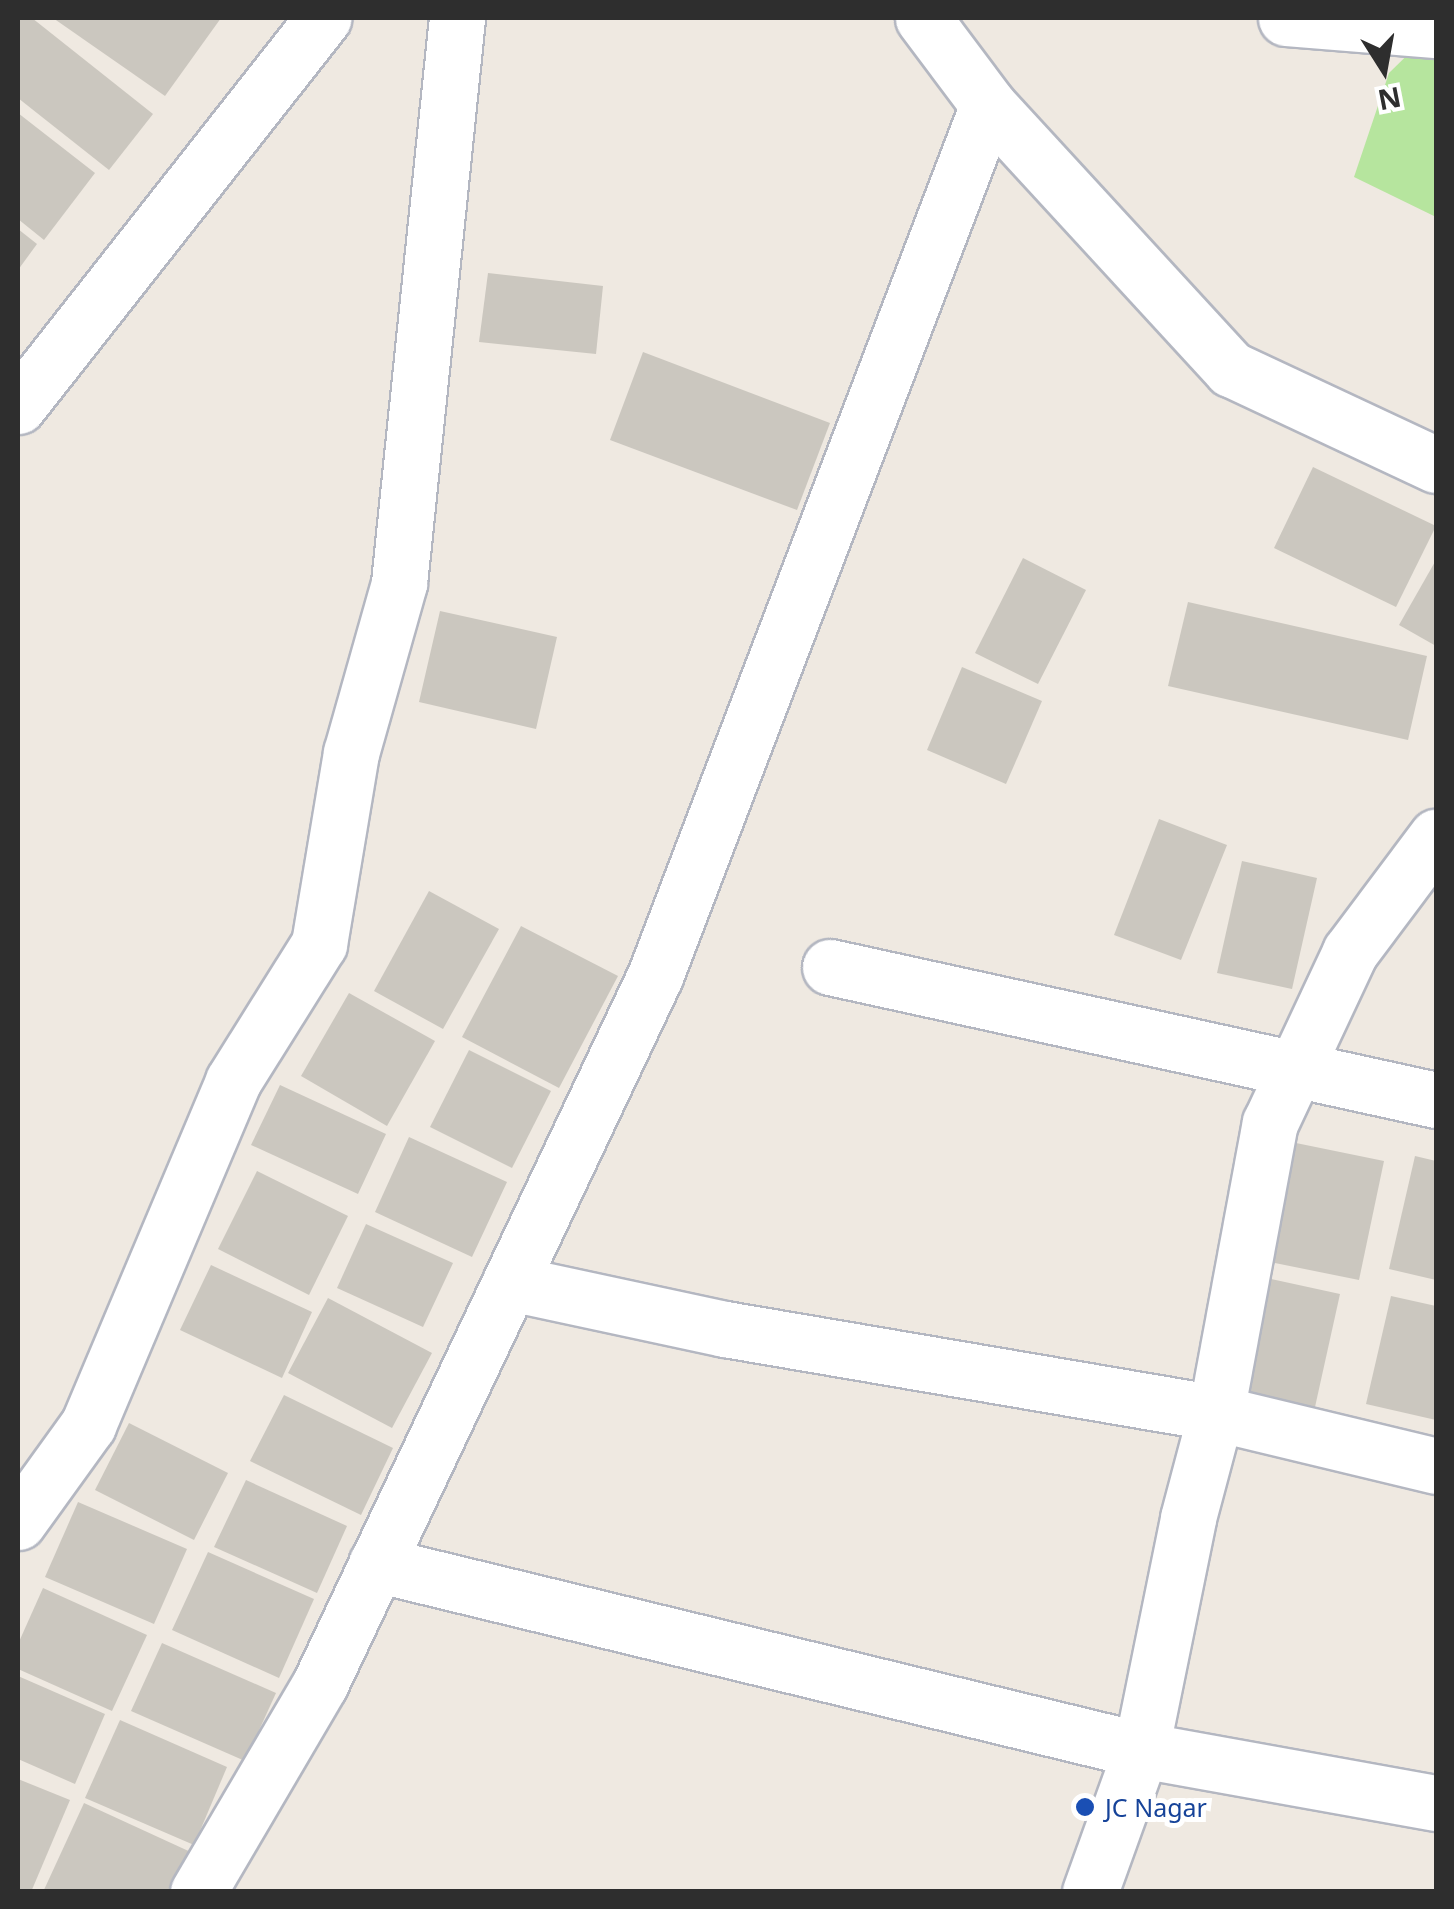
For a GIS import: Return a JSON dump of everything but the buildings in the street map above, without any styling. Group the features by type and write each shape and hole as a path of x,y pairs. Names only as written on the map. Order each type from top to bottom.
{"street":[{"path":"18,406 323,18"},
{"path":"18,1522 88,1424 233,1082 319,944 350,753 398,583 457,18"},
{"path":"924,18 988,105 1231,369 1436,465"},
{"path":"1286,18 1436,30"},
{"path":"198,1892 320,1684 655,976 988,105"},
{"path":"1090,1892 1142,1750 1188,1518 1216,1413 1270,1123 1350,952 1436,836"},
{"path":"830,967 1436,1100"},
{"path":"510,1284 724,1329 1216,1413 1436,1466"},
{"path":"376,1564 1142,1750 1436,1804"}],"green space":[{"path":"1436,27 1436,217 1354,177 1389,73"}],"place":[{"name":"JC Nagar","path":"1085,1807"}]}
